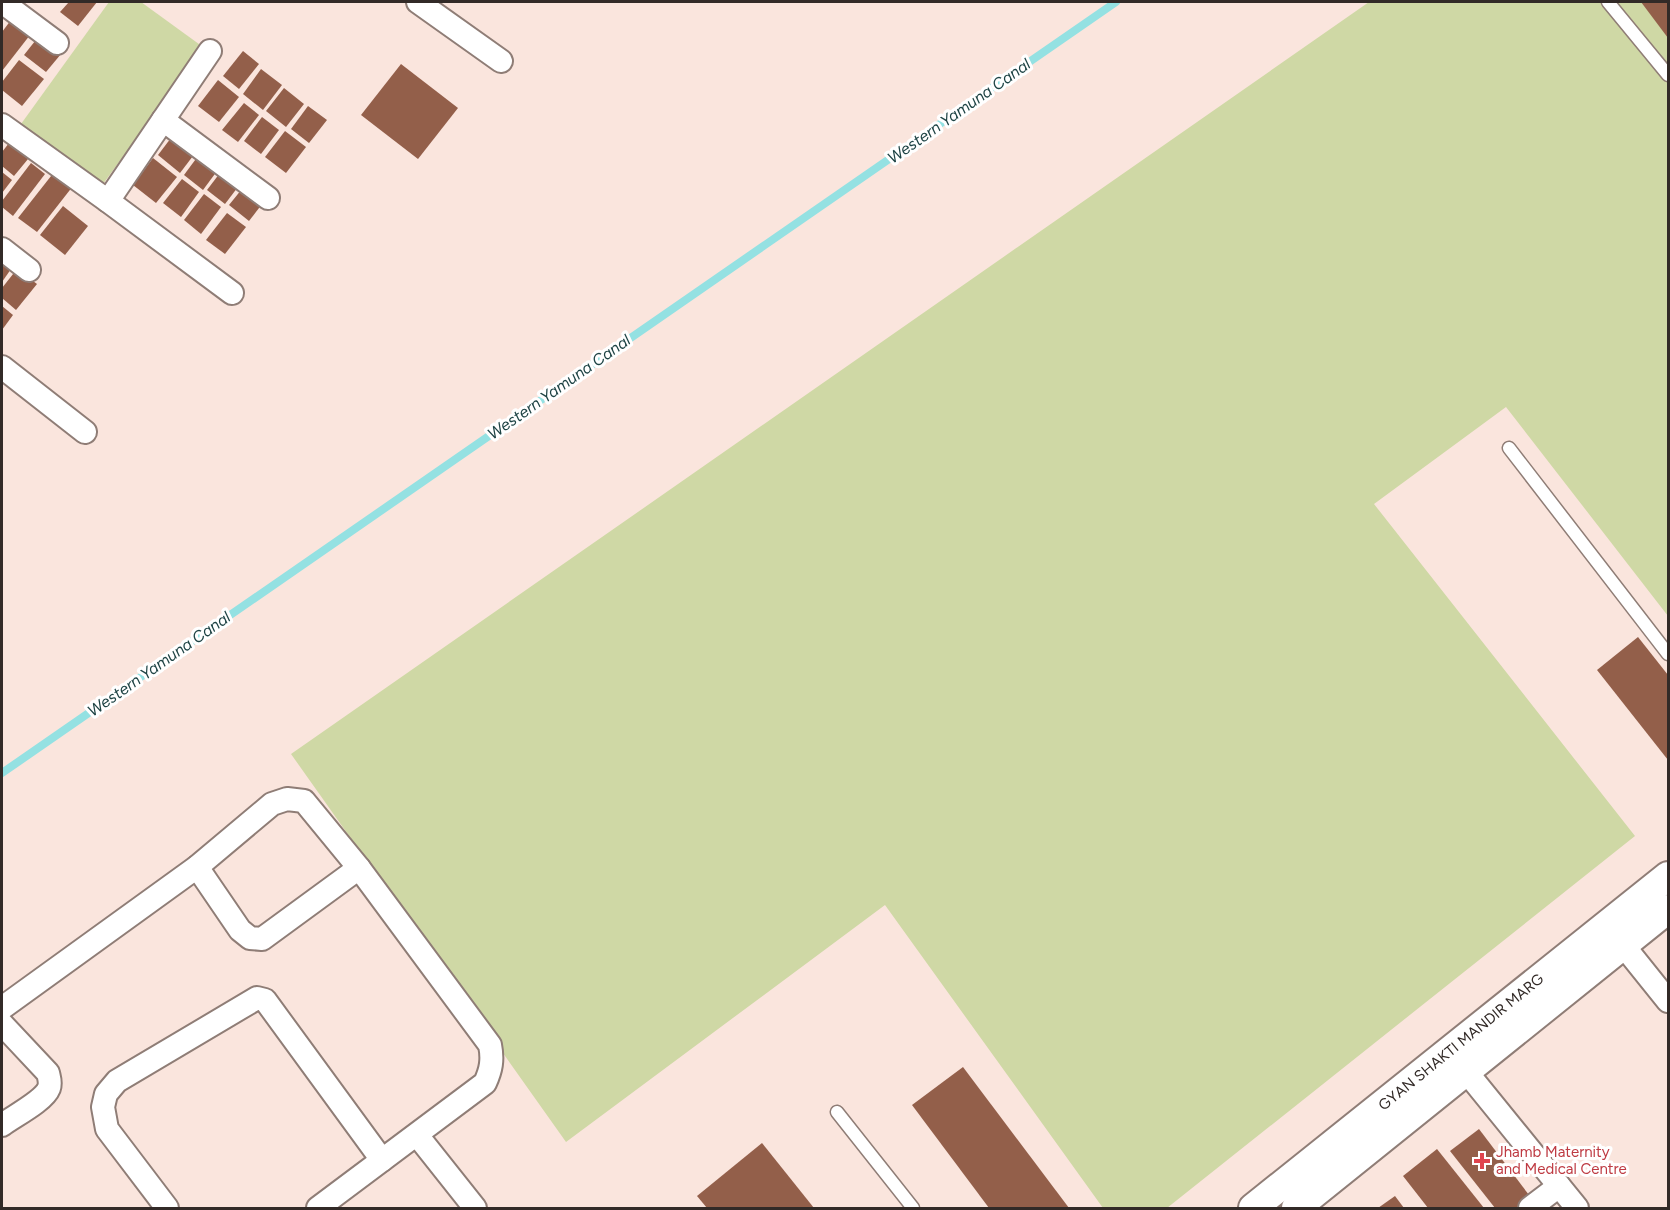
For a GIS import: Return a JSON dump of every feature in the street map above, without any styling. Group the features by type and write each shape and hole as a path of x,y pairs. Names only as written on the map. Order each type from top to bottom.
{"street":[{"path":"2,2 57,43"},
{"path":"418,2 501,61"},
{"path":"108,201 210,51"},
{"path":"163,120 268,198"},
{"path":"2,125 232,293"},
{"path":"2,249 30,270"},
{"path":"2,368 86,432"},
{"path":"2,1008 197,867 272,804 287,799 304,801 359,868 490,1046 492,1068 485,1083 318,1209"},
{"path":"197,867 240,930 255,940 262,939 359,868"},
{"name":"GYAN SHAKTI MANDIR MARG","path":"1296,1209 1458,1061 1668,876"},
{"name":"GYAN SHAKTI MANDIR MARG","path":"1253,1209 1623,945 1668,909"},
{"path":"1623,945 1668,1001"},
{"path":"167,1209 107,1129 103,1107 106,1094 117,1081 256,998 265,1000 382,1160"},
{"path":"2,1024 48,1073 50,1082 44,1096 2,1125"},
{"path":"1458,1061 1577,1209"},
{"path":"417,1135 469,1206"},
{"path":"1530,1209 1559,1186"}],"lane":[{"path":"1608,2 1668,75"},
{"path":"1509,448 1668,654"},
{"path":"837,1112 913,1209"}],"green space":[{"path":"109,2 141,2 203,47 103,184 21,124"},
{"path":"1369,2 1668,2 1668,616 1506,407 1374,504 1635,836 1167,1208 1103,1208 885,905 566,1142 291,754"}],"building":[{"path":"69,2 97,2 78,26 60,12"},
{"path":"1641,2 1668,2 1668,38"},
{"path":"11,20 30,35 2,71 2,32"},
{"path":"39,36 61,54 46,72 24,55"},
{"path":"243,51 259,64 239,89 223,76"},
{"path":"19,60 44,79 22,106 2,90 2,82"},
{"path":"401,64 458,108 418,159 361,115"},
{"path":"261,69 282,85 263,110 243,94"},
{"path":"218,80 239,97 219,122 198,106"},
{"path":"284,88 304,104 286,127 266,111"},
{"path":"244,103 259,115 238,142 222,130"},
{"path":"308,106 327,120 309,143 291,129"},
{"path":"262,117 279,130 261,154 244,141"},
{"path":"285,131 306,147 286,173 265,157"},
{"path":"174,134 196,152 180,173 158,155"},
{"path":"13,138 33,153 14,176 2,166 2,152"},
{"path":"201,152 220,167 203,190 184,175"},
{"path":"153,158 177,177 156,203 133,185"},
{"path":"31,163 45,174 13,216 2,207 2,201"},
{"path":"223,169 241,183 225,204 207,190"},
{"path":"55,171 73,186 37,232 18,218"},
{"path":"2,172 12,180 2,193"},
{"path":"182,179 199,192 181,217 163,203"},
{"path":"246,184 266,199 249,221 229,205"},
{"path":"204,194 221,207 201,234 184,220"},
{"path":"63,206 88,226 65,255 40,235"},
{"path":"227,213 246,227 225,254 206,240"},
{"path":"2,262 11,269 2,282"},
{"path":"17,269 37,284 16,310 2,298 2,288"},
{"path":"2,306 13,315 2,330"},
{"path":"1638,637 1668,675 1668,760 1597,670"},
{"path":"963,1067 1069,1208 989,1208 912,1105"},
{"path":"1479,1129 1532,1199 1520,1208 1495,1208 1450,1151"},
{"path":"762,1143 814,1208 707,1208 697,1196"},
{"path":"1437,1149 1484,1208 1428,1208 1403,1176"},
{"path":"1395,1196 1404,1208 1378,1208"}],"waterway":[{"name":"Western Yamuna Canal","path":"2,773 1116,2"}],"place":[{"name":"Jhamb Maternity and Medical Centre","path":"1482,1161"}]}
